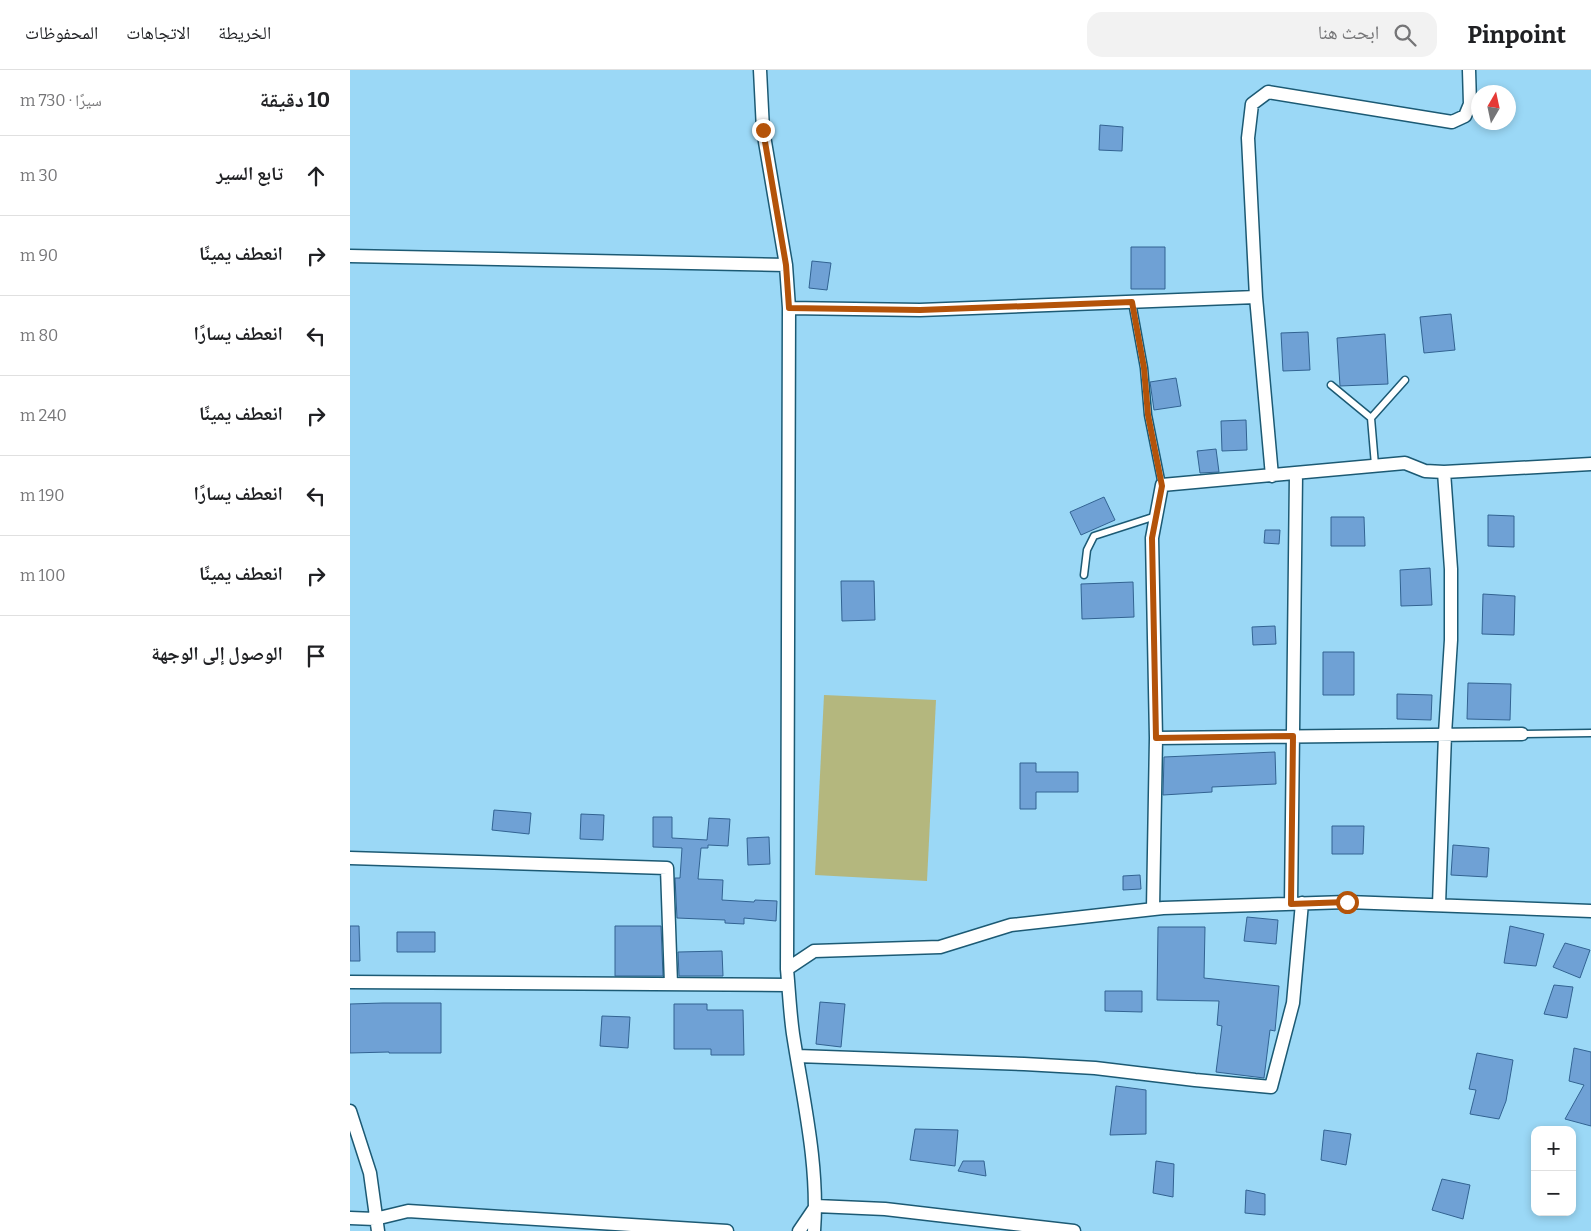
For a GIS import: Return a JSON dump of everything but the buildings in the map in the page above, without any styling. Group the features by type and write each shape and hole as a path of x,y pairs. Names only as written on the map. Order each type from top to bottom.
{"street":[{"path":"760,70 763,130 786,265 789,308 787,969 792,1032 810,1130 816,1206 814,1231"},
{"path":"1272,476 1256,297 1248,138 1252,104 1268,92 1452,122 1465,116 1470,104 1469,70"},
{"path":"350,256 786,265"},
{"path":"789,308 920,310 1256,297"},
{"path":"1153,909 1156,738 1152,538 1162,486 1405,463 1425,471 1444,472 1591,464"},
{"path":"1439,905 1445,734 1451,640 1451,570 1444,472"},
{"path":"797,1056 1095,1068 1271,1087 1293,1004 1296,904 1293,736 1296,474"},
{"path":"1156,738 1522,734"},
{"path":"350,858 667,868 671,984"},
{"path":"787,969 814,951 940,947 1012,925 1153,909 1347,902 1591,911"},
{"path":"350,982 788,985"},
{"path":"350,1111 370,1172 376,1225"},
{"path":"799,1231 816,1206"},
{"path":"816,1206 885,1209 1074,1231"},
{"path":"351,1217 376,1225 408,1211 664,1229 727,1231"}],"lane":[{"path":"1132,302 1144,368 1148,415 1162,486"},
{"path":"1371,418 1406,380"},
{"path":"1331,385 1371,418 1375,465"},
{"path":"1084,575 1087,550 1094,536 1156,516"},
{"path":"1522,734 1591,733"}],"green space":[{"path":"824,695 936,700 927,881 815,875"}],"route":[{"path":"763,130 786,265 789,308 920,310 1132,302 1144,368 1148,415 1162,486 1152,538 1156,738 1293,736 1291,904 1347,902"}]}
